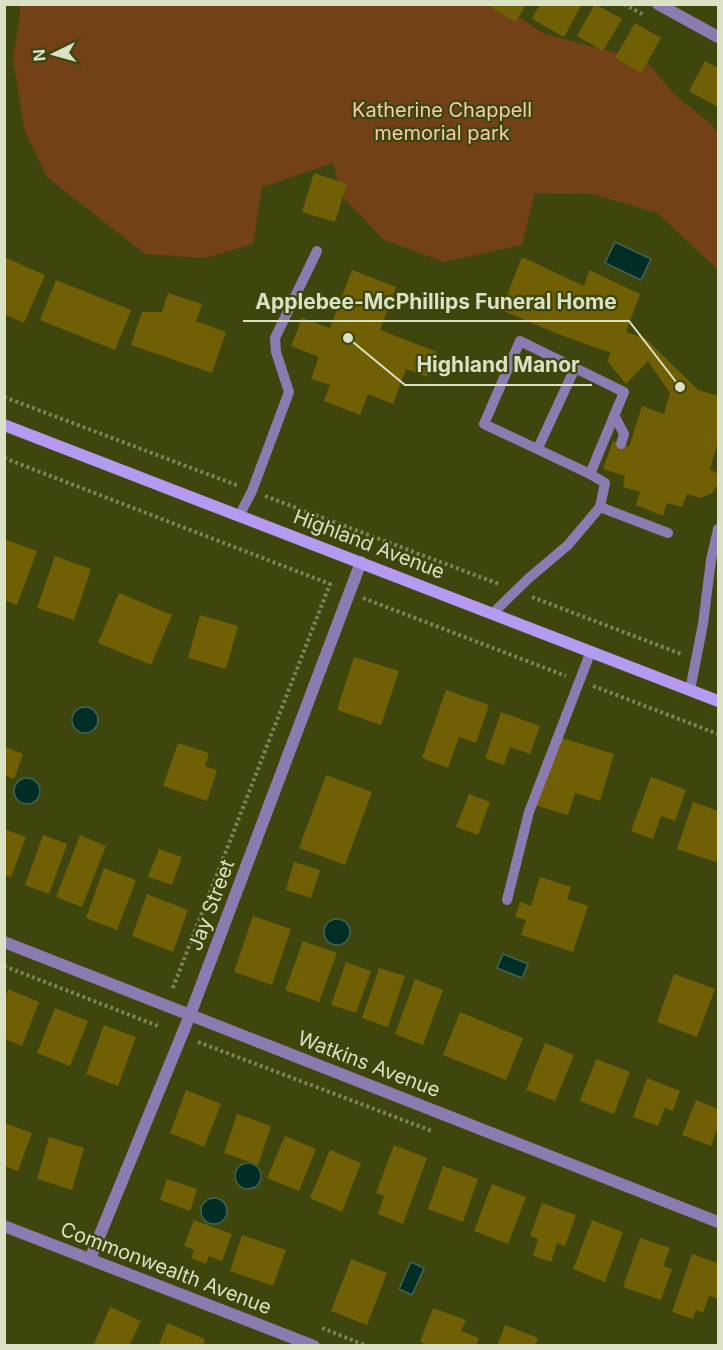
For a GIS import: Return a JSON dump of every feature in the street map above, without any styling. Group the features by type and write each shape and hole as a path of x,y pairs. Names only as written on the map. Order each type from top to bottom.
{"street":[{"path":"658,4 718,37"},
{"name":"Highland Avenue","path":"4,425 494,612 718,701"},
{"name":"Jay Street","path":"90,1259 190,1015 361,562"},
{"name":"Watkins Avenue","path":"4,942 718,1222"},
{"name":"Commonwealth Avenue","path":"4,1226 314,1346"}],"lane":[{"path":"239,516 252,491 290,392 276,352 275,338 317,251"},
{"path":"590,474 624,392 520,342 483,424 538,448 605,483"},
{"path":"538,448 575,368"},
{"path":"614,416 624,434 621,444"},
{"path":"494,612 568,545 600,507 610,471"},
{"path":"600,507 668,533"},
{"path":"690,690 704,624 711,560 718,529"},
{"path":"507,900 529,812 591,651"}],"path":[{"path":"4,397 695,660"},
{"path":"4,458 330,584 171,992"},
{"path":"359,609 363,598 718,734"},
{"path":"4,966 158,1026"},
{"path":"190,1039 432,1131"}],"green space":[{"name":"Katherine Chappell memorial park","path":"20,5 500,5 545,34 646,61 674,94 713,126 718,134 718,270 657,213 593,194 535,193 522,245 444,262 384,240 341,195 333,163 262,187 253,244 205,258 145,254 47,177 24,129 13,58"}],"water":[{"path":"615,242 651,259 641,280 605,263"},
{"path":"85,707 94,711 98,720 94,729 85,733 76,729 72,720 76,711"},
{"path":"27,778 36,782 40,791 36,800 27,804 18,800 14,791 18,782"},
{"path":"337,919 346,923 350,932 346,941 337,945 328,941 324,932 328,923"},
{"path":"503,954 528,964 522,978 497,968"},
{"path":"248,1163 257,1167 261,1176 257,1185 248,1189 239,1185 235,1176 239,1167"},
{"path":"214,1198 223,1202 227,1211 223,1220 214,1224 205,1220 201,1211 205,1202"},
{"path":"411,1262 424,1268 412,1295 399,1289"}],"building":[{"path":"493,4 526,4 516,22 491,8"},
{"path":"540,4 582,4 564,37 532,19"},
{"path":"595,4 622,19 603,51 577,36"},
{"path":"635,23 661,38 641,73 615,58"},
{"path":"705,61 718,68 718,107 689,91"},
{"path":"314,173 347,184 335,222 302,212"},
{"path":"4,257 45,275 24,323 4,314"},
{"path":"522,257 584,286 589,270 640,294 626,332 645,338 698,390 718,396 718,442 710,469 718,474 718,485 712,493 701,498 687,494 682,507 667,503 663,516 636,505 640,492 623,487 625,476 603,469 613,441 629,447 642,406 664,414 670,393 648,361 626,384 607,361 611,353 501,310"},
{"path":"352,270 396,287 380,330 437,352 427,377 406,369 393,404 368,394 360,415 324,401 330,385 311,379 319,357 291,346 302,318 330,328"},
{"path":"56,280 131,310 115,350 40,320"},
{"path":"168,293 202,304 196,321 226,332 212,373 131,345 142,312 162,312"},
{"path":"4,539 37,551 17,605 4,600"},
{"path":"55,556 91,569 74,620 37,608"},
{"path":"119,593 172,615 151,665 98,643"},
{"path":"200,615 238,626 226,669 188,658"},
{"path":"354,657 399,671 381,725 337,710"},
{"path":"446,690 489,705 476,743 459,737 448,768 422,758"},
{"path":"501,712 540,726 530,754 510,747 504,765 485,758"},
{"path":"555,736 614,754 600,801 575,793 568,815 534,805"},
{"path":"178,743 209,753 205,766 217,770 207,801 163,786"},
{"path":"6,747 23,754 14,779 4,775"},
{"path":"326,775 372,792 345,865 299,848"},
{"path":"651,777 686,790 675,821 661,816 653,839 631,831"},
{"path":"469,794 490,802 478,835 456,827"},
{"path":"693,802 718,811 716,862 677,849"},
{"path":"4,829 26,837 11,877 4,875"},
{"path":"43,835 67,844 49,894 25,885"},
{"path":"80,835 106,846 82,907 56,897"},
{"path":"159,849 182,857 172,885 148,877"},
{"path":"294,862 320,870 311,898 286,890"},
{"path":"104,868 136,880 117,930 86,918"},
{"path":"540,877 571,887 567,899 588,906 573,952 521,935 526,920 515,917 520,902 531,906"},
{"path":"147,894 188,910 173,952 132,936"},
{"path":"253,916 291,929 272,985 234,972"},
{"path":"303,941 337,953 319,1002 285,990"},
{"path":"346,962 371,971 356,1013 331,1005"},
{"path":"379,968 405,976 388,1027 362,1018"},
{"path":"674,974 715,989 697,1037 657,1022"},
{"path":"415,979 443,990 423,1045 395,1034"},
{"path":"8,989 39,1002 22,1046 5,1039 5,998"},
{"path":"55,1008 88,1021 70,1066 37,1053"},
{"path":"460,1012 523,1038 506,1080 443,1055"},
{"path":"104,1025 136,1037 118,1086 86,1074"},
{"path":"545,1043 574,1055 555,1101 526,1090"},
{"path":"596,1059 630,1072 614,1114 580,1101"},
{"path":"647,1078 680,1091 673,1111 665,1108 658,1126 633,1117"},
{"path":"186,1090 221,1104 204,1147 170,1133"},
{"path":"696,1100 718,1109 718,1126 711,1146 682,1135"},
{"path":"237,1114 271,1126 258,1165 224,1153"},
{"path":"5,1123 32,1133 18,1171 5,1166"},
{"path":"285,1136 316,1149 299,1191 267,1178"},
{"path":"49,1137 84,1148 72,1190 37,1179"},
{"path":"394,1145 427,1158 403,1224 378,1214 384,1196 376,1193"},
{"path":"330,1150 361,1163 342,1212 310,1198"},
{"path":"443,1166 478,1179 463,1222 428,1209"},
{"path":"167,1179 197,1189 190,1211 160,1200"},
{"path":"492,1184 526,1197 508,1244 474,1231"},
{"path":"542,1203 576,1215 565,1246 557,1243 551,1262 533,1256 538,1239 530,1236"},
{"path":"194,1220 232,1234 222,1261 209,1256 206,1264 191,1258 194,1250 184,1246"},
{"path":"592,1220 623,1232 605,1282 573,1269"},
{"path":"242,1235 286,1250 273,1286 230,1271"},
{"path":"640,1238 670,1248 663,1266 672,1269 661,1300 623,1287"},
{"path":"692,1254 718,1263 718,1299 709,1296 703,1313 696,1310 693,1319 672,1312"},
{"path":"351,1259 387,1273 367,1325 331,1311"},
{"path":"110,1307 141,1321 129,1346 93,1346"},
{"path":"433,1308 466,1320 461,1331 479,1338 476,1346 429,1346 420,1342"},
{"path":"168,1323 205,1339 203,1346 158,1346"},
{"path":"505,1325 538,1338 535,1346 497,1346"}],"place":[{"name":"Highland Manor","path":"348,338"},
{"name":"Applebee-McPhillips Funeral Home","path":"680,387"}]}
